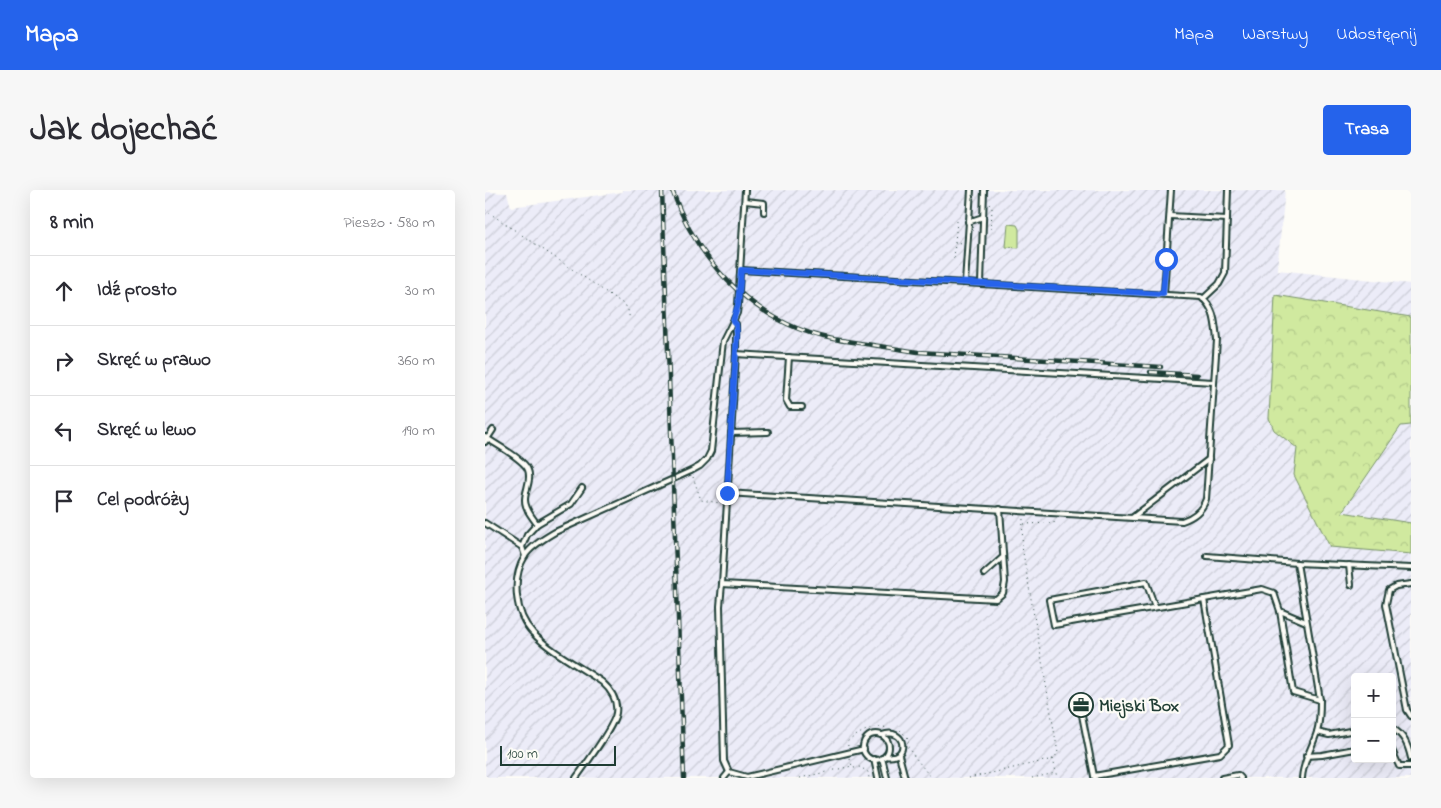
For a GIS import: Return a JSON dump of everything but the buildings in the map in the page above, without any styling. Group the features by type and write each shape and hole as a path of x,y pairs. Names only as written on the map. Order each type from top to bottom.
{"lane":[{"path":"576,778 612,724 616,713 614,695 609,688 532,632 523,619 518,605 518,576 525,556 542,540 555,532 691,471 707,459 713,442 723,341 733,321 738,305 745,190"},
{"path":"965,283 971,190"},
{"path":"981,284 985,190"},
{"path":"1163,294 1171,190"},
{"path":"1203,299 1219,284 1225,273 1228,190"},
{"path":"745,201 764,203 764,212"},
{"path":"1170,216 1227,219"},
{"path":"968,222 983,217"},
{"path":"727,493 1182,521 1197,514 1203,507 1206,499 1217,340 1212,309 1201,297 741,270"},
{"path":"729,772 724,761 720,606 736,354 736,324 733,321"},
{"path":"736,354 1213,382"},
{"path":"789,357 786,400 790,407 803,407"},
{"path":"493,430 486,439 522,462 528,469 529,479 525,499 527,509 537,524"},
{"path":"731,433 768,432"},
{"path":"1133,518 1209,460"},
{"path":"522,547 527,535 537,524 571,504 582,488"},
{"path":"722,584 996,599 1003,593 1005,582 999,509"},
{"path":"485,523 522,547 525,556"},
{"path":"1207,556 1297,563 1411,568"},
{"path":"984,574 1003,558"},
{"path":"1296,778 1302,778 1306,756 1317,732 1320,716 1320,700 1297,563"},
{"path":"1349,565 1351,585"},
{"path":"1155,607 1146,582 1049,600 1054,625 1262,588 1274,593 1280,611 1293,692 1320,700"},
{"path":"1411,584 1396,586 1389,590 1386,604 1407,710 1411,716"},
{"path":"1081,710 1095,777 1220,754 1229,745 1204,599"},
{"path":"1280,611 1306,622"},
{"path":"1317,732 1329,735 1351,731"},
{"path":"1396,731 1403,736 1408,744 1411,758"},
{"path":"899,755 874,760 867,756 864,744 869,737 877,734 890,733 898,736 902,743 899,755 905,778"},
{"path":"881,735 888,741 889,745 884,757 887,778"},
{"path":"729,772 747,777 864,748"},
{"path":"1306,756 1351,750"},
{"path":"1396,759 1399,766 1411,766"},
{"path":"874,760 878,778"},
{"path":"724,778 729,772"},
{"path":"1222,778 1238,775 1241,778"}],"path":[{"path":"485,210 622,303 628,310 630,320"},
{"path":"955,242 957,221"},
{"path":"693,477 701,500 721,503"},
{"path":"969,778 1053,759 1058,753 1022,547 1024,515"},
{"path":"1023,524 1054,523 1054,519 1057,518"},
{"path":"848,746 847,742 861,731 883,726 902,730 908,738 908,748 931,778"},
{"path":"850,759 852,766"},
{"path":"1053,759 1057,778"},
{"path":"799,778 852,766 854,768 860,767 868,772 869,778"},
{"path":"1032,778 1056,773"}],"shaded area":[{"path":"622,190 1285,190 1277,270 1411,284 1411,778 485,778 485,192 507,193 511,207 623,192"}],"green space":[{"path":"1008,224 1017,225 1019,229 1019,248 1006,247"},
{"path":"1275,295 1411,317 1411,425 1401,426 1342,512 1411,523 1411,554 1330,547 1294,475 1297,448 1274,430 1269,418"}],"railway":[{"path":"662,190 684,778"},
{"path":"672,190 684,218 699,245 717,269 737,290 761,309 787,324 815,335 845,341"},
{"path":"840,340 918,352 1161,367"},
{"path":"1150,372 1197,375"}],"place":[{"name":"Miejski Box","path":"1081,705"}],"route":[{"path":"727,493 737,334 736,324 733,321 737,313 741,270 1163,294 1166,259"}]}
